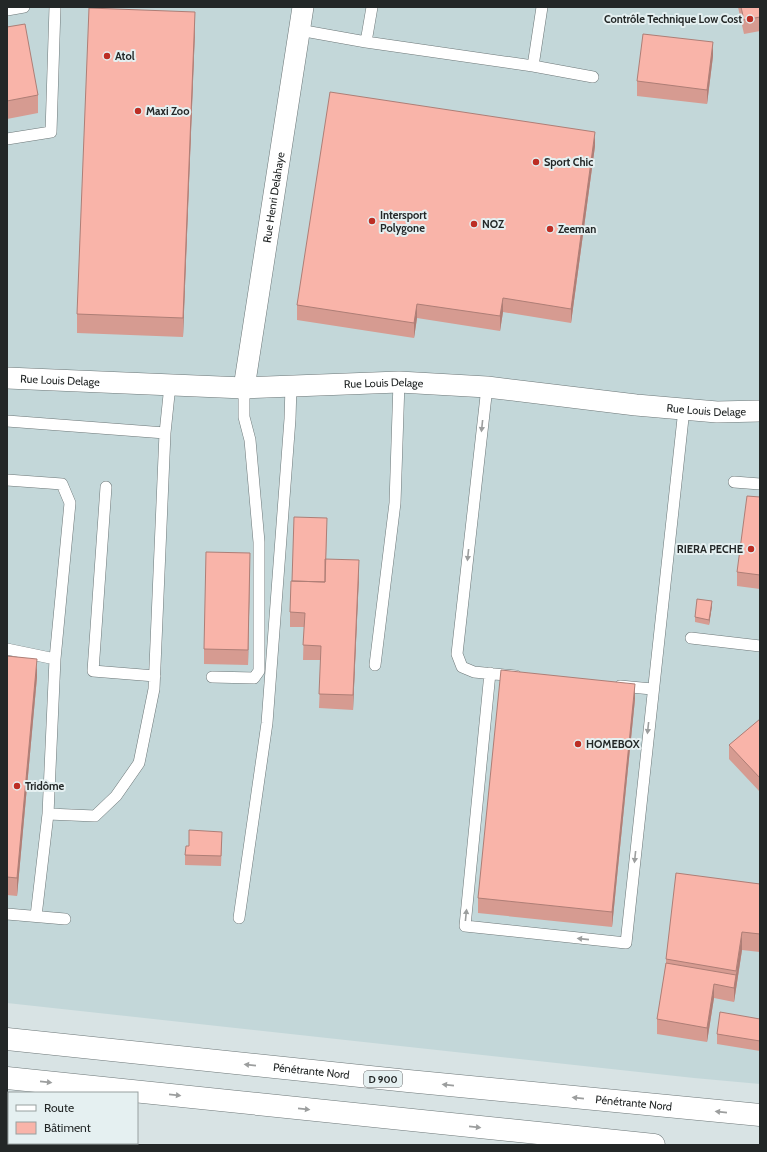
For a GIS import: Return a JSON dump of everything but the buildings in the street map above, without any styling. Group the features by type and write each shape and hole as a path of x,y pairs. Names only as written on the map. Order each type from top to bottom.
{"highway":[{"name":"Pénétrante Nord","path":"7,1039 408,1081 760,1115"},
{"path":"7,1078 654,1145"}],"street":[{"name":"Rue Henri Delahaye","path":"244,388 303,7"},
{"name":"Rue Louis Delage","path":"7,378 244,388 399,382 487,387 636,405 717,412 760,411"}],"lane":[{"path":"7,10 24,7"},
{"path":"7,139 51,132 55,7"},
{"path":"366,42 372,7"},
{"path":"533,66 542,7"},
{"path":"299,30 366,42 533,66 593,78"},
{"path":"375,665 395,503 399,382"},
{"path":"48,814 96,816 116,796 139,763 154,689 165,433 170,385"},
{"path":"239,918 267,723 290,419 291,386"},
{"path":"487,387 457,654 462,667 474,672 529,677"},
{"path":"212,677 254,678 259,672 259,542 250,440 244,417 244,388"},
{"path":"490,673 465,926 626,943 652,689 684,409"},
{"path":"7,421 165,433"},
{"path":"7,480 62,484 70,503 55,659 48,814 36,916"},
{"path":"734,482 760,484"},
{"path":"106,487 93,671 155,676"},
{"path":"691,638 760,646"},
{"path":"7,649 55,659"},
{"path":"606,684 652,689"},
{"path":"7,914 65,919"}],"shaded area":[{"path":"7,7 760,7 760,1084 7,1003"}],"place":[{"name":"Contrôle Technique Low Cost","path":"750,19"},
{"name":"Atol","path":"107,56"},
{"name":"Maxi Zoo","path":"138,111"},
{"name":"Sport Chic","path":"536,162"},
{"name":"Intersport Polygone","path":"372,221"},
{"name":"NOZ","path":"474,224"},
{"name":"Zeeman","path":"550,229"},
{"name":"RIERA PECHE","path":"751,549"},
{"name":"HOMEBOX","path":"578,744"},
{"name":"Tridôme","path":"17,786"}]}
